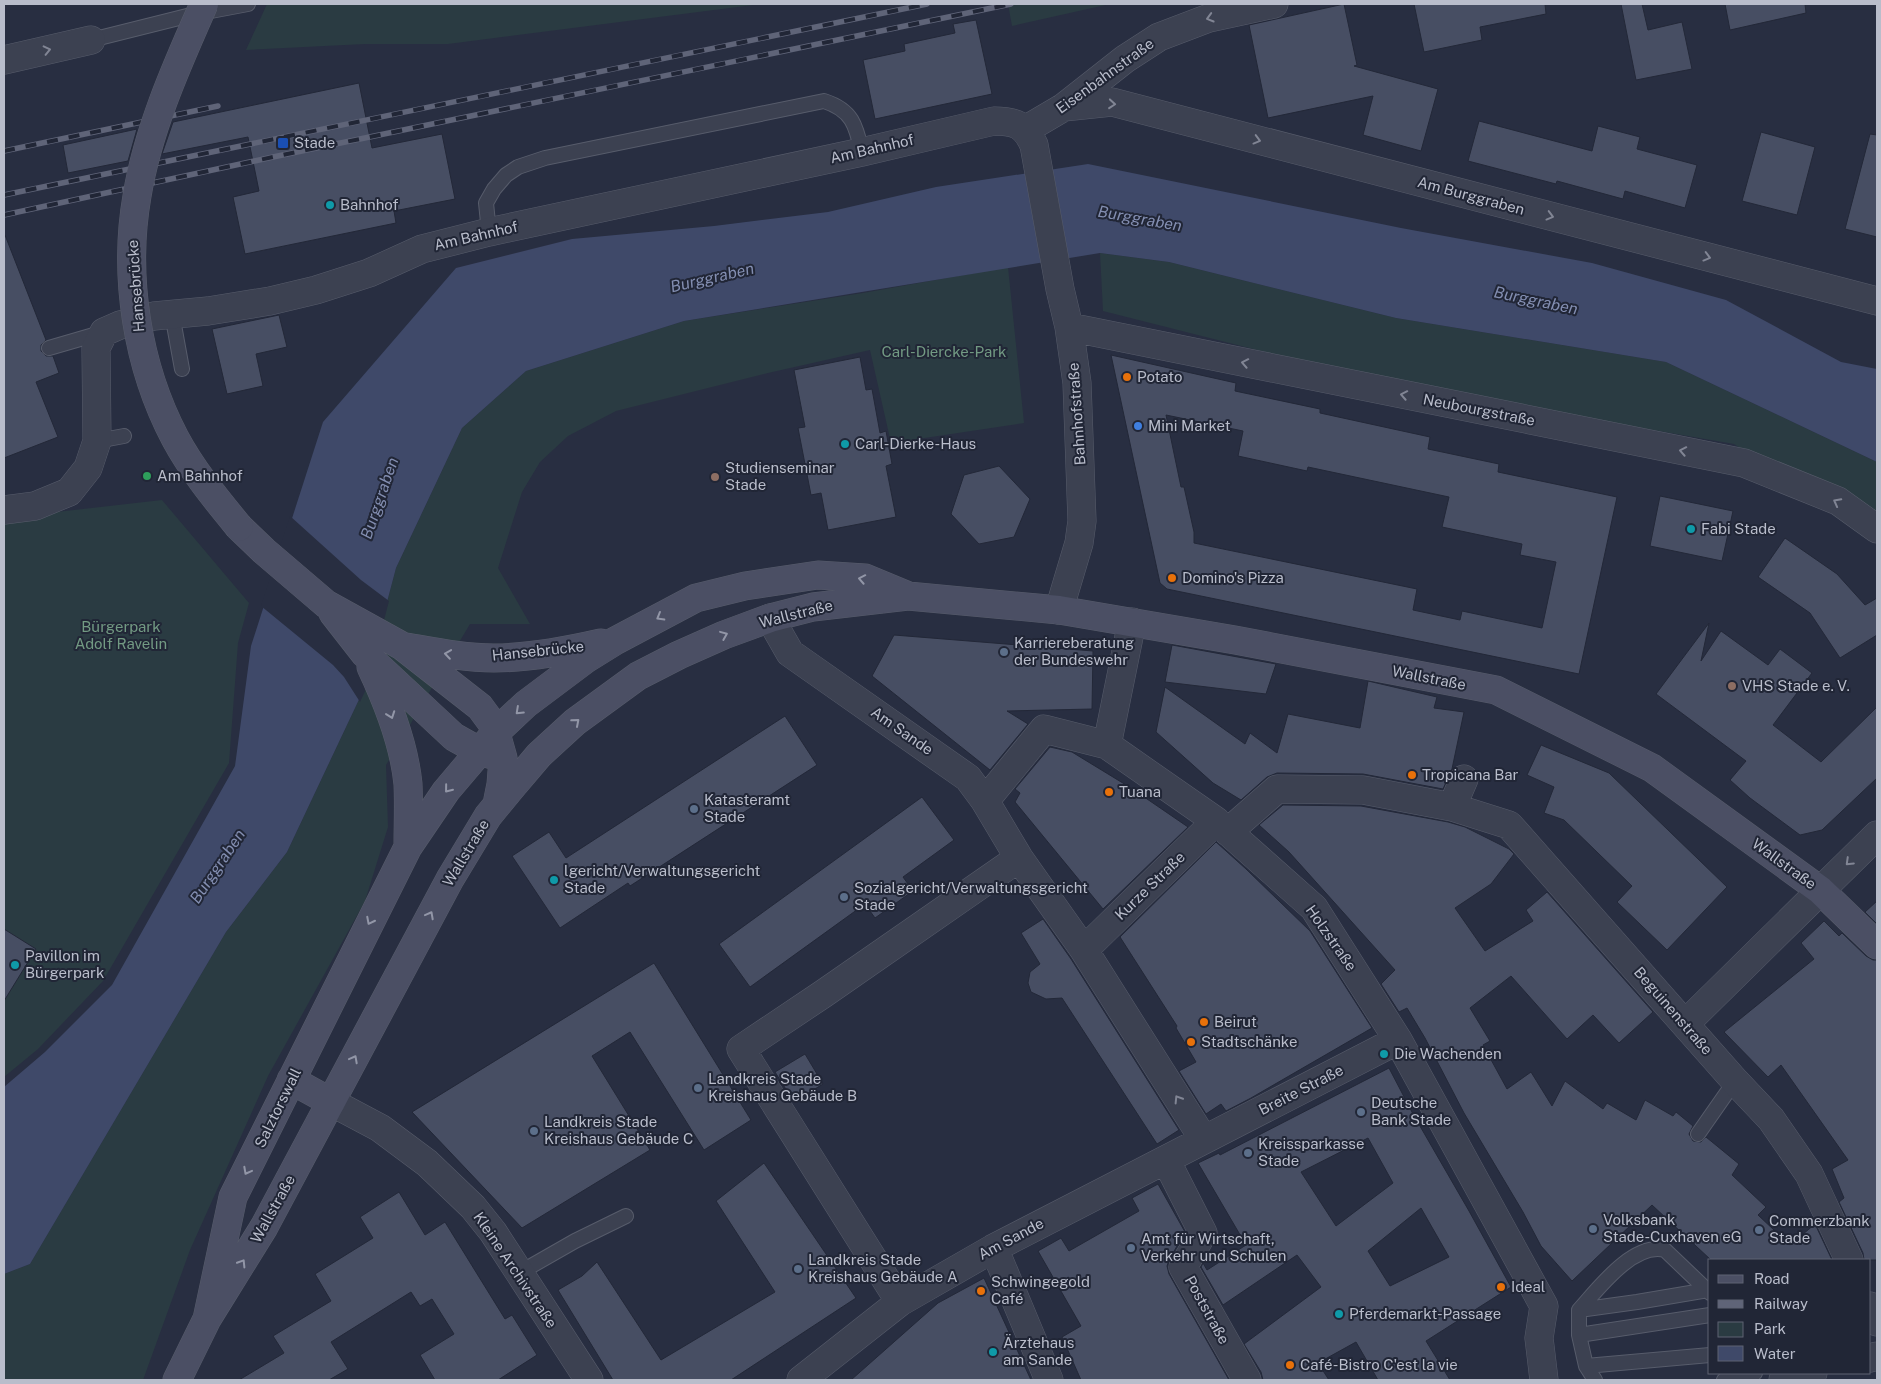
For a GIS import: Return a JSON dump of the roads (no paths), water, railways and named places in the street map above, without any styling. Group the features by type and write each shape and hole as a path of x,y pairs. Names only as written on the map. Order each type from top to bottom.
{"main road":[{"name":"Hansebrücke","path":"204,4 162,106 149,147 137,194 133,219 133,283 140,339 163,413 175,438 193,466 240,526 264,551 326,604 365,654 438,724 460,742 493,747 524,758 540,755"},
{"name":"Wallstraße","path":"408,846 446,791 493,747 526,704 615,641 696,598 714,592 763,582 818,575 865,578 908,596"},
{"name":"Wallstraße","path":"207,1319 264,1227 450,878 496,805 540,755 587,713 638,676 679,654 724,635 770,618 813,607 908,596 1059,610 1235,640 1496,690 1652,768 1820,890 1877,944"},
{"name":"Hansebrücke","path":"326,604 402,646 463,694 484,712 491,721 493,747"},
{"name":"Hansebrücke","path":"402,646 458,655 494,658 559,652 615,641"},
{"name":"Hansebrücke","path":"365,654 384,694 397,732 408,783 408,846"},
{"path":"493,747 501,784 496,805"},
{"name":"Salztorswall","path":"178,1380 207,1319 233,1197 408,846"},
{"path":"292,1080 331,1102"}],"street":[{"name":"Eisenbahnstraße","path":"1025,130 1064,107 1125,59 1159,36 1209,18 1274,4"},
{"path":"4,60 91,40"},
{"name":"Am Burggraben","path":"1064,107 1112,102 1877,301"},
{"name":"Am Bahnhof","path":"104,332 120,325 154,316 208,311 270,301 316,290 369,273 422,249 489,232 862,152 994,121 1008,121 1020,125 1025,130"},
{"name":"Bahnhofstraße","path":"1025,130 1034,145 1037,157 1060,289 1069,327 1077,383 1082,521 1079,543 1059,610"},
{"name":"Neubourgstraße","path":"1069,327 1744,463 1838,501 1877,529"},
{"path":"4,510 35,506 68,492 88,468 97,441 96,348 104,332"},
{"name":"Am Sande","path":"770,618 790,653 968,778 985,801 1019,858 1084,950 1204,1140 994,1248 900,1302 804,1379"},
{"path":"1107,746 1132,622"},
{"name":"Holzstraße","path":"985,801 1044,729 1107,746 1222,826 1314,908 1398,1040 1544,1306 1539,1338 1544,1380"},
{"path":"1452,807 1464,779"},
{"name":"Beguinenstraße","path":"1222,826 1277,790 1363,790 1452,807 1509,825 1735,1081 1771,1119 1809,1174 1849,1259"},
{"name":"Kurze Straße","path":"1084,950 1222,826"},
{"path":"1685,1024 1877,834"},
{"path":"900,1302 741,1049 1019,858"},
{"name":"Breite Straße","path":"1204,1140 1398,1040"},
{"name":"Kleine Archivstraße","path":"331,1102 380,1128 427,1162 447,1180 493,1232 589,1380"},
{"name":"Poststraße","path":"1166,1160 1203,1233 1183,1268 1247,1380"},
{"path":"994,1248 1048,1380"},
{"path":"1871,1308 1877,1322"},
{"path":"1781,1380 1808,1374"}],"lane":[{"path":"91,40 195,14 248,4"},
{"path":"489,232 486,203 494,189 506,175 518,166 545,158 824,101 837,105 849,116 856,126 862,152"},
{"path":"172,314 182,369"},
{"path":"49,348 104,332"},
{"path":"97,441 124,436"},
{"path":"1698,1134 1735,1081"},
{"path":"519,1273 575,1241 626,1216"},
{"path":"1595,1380 1586,1366 1579,1334 1578,1310 1628,1261 1644,1251 1656,1248 1665,1250 1708,1290"},
{"path":"1578,1310 1708,1291"},
{"path":"1579,1334 1708,1315"},
{"path":"1586,1366 1708,1355"},
{"path":"1724,1380 1751,1374"},
{"path":"1770,1374 1781,1380"}],"water":[{"name":"Burggraben","path":"1088,164 1401,228 1592,263 1726,300 1841,362 1877,369 1877,462 1666,362 1396,318 1169,262 1100,253 684,321 526,371 462,428 396,568 364,689 287,852 226,932 30,1264 4,1274 4,1087 45,1052 112,985 235,766 251,646 323,422 456,268 572,239 714,226 828,212 936,187"}],"railway":[{"path":"4,195 927,4"},
{"path":"4,215 273,157 1011,4"},
{"path":"4,151 218,106"}],"place":[{"name":"Stade","path":"283,143"},
{"name":"Bahnhof","path":"330,205"},
{"name":"Potato","path":"1127,377"},
{"name":"Mini Market","path":"1138,426"},
{"name":"Carl-Dierke-Haus","path":"845,444"},
{"name":"Am Bahnhof","path":"147,476"},
{"name":"Studienseminar Stade","path":"715,477"},
{"name":"Fabi Stade","path":"1691,529"},
{"name":"Domino's Pizza","path":"1172,578"},
{"name":"Karriereberatung der Bundeswehr","path":"1004,652"},
{"name":"VHS Stade e. V.","path":"1732,686"},
{"name":"Tropicana Bar","path":"1412,775"},
{"name":"Tuana","path":"1109,792"},
{"name":"Katasteramt Stade","path":"694,809"},
{"name":"lgericht/Verwaltungsgericht Stade","path":"554,880"},
{"name":"Sozialgericht/Verwaltungsgericht Stade","path":"844,897"},
{"name":"Pavillon im Bürgerpark","path":"15,965"},
{"name":"Beirut","path":"1204,1022"},
{"name":"Stadtschänke","path":"1191,1042"},
{"name":"Die Wachenden","path":"1384,1054"},
{"name":"Landkreis Stade Kreishaus Gebäude B","path":"698,1088"},
{"name":"Deutsche Bank Stade","path":"1361,1112"},
{"name":"Landkreis Stade Kreishaus Gebäude C","path":"534,1131"},
{"name":"Kreissparkasse Stade","path":"1248,1153"},
{"name":"Volksbank Stade-Cuxhaven eG","path":"1593,1229"},
{"name":"Commerzbank Stade","path":"1759,1230"},
{"name":"Amt für Wirtschaft, Verkehr und Schulen","path":"1131,1248"},
{"name":"Landkreis Stade Kreishaus Gebäude A","path":"798,1269"},
{"name":"Ideal","path":"1501,1287"},
{"name":"Schwingegold Café","path":"981,1291"},
{"name":"Pferdemarkt-Passage","path":"1339,1314"},
{"name":"Ärztehaus am Sande","path":"993,1352"},
{"name":"Café-Bistro C'est la vie","path":"1290,1365"}],"park label":[{"name":"Carl-Diercke-Park","path":"944,352"},
{"name":"Bürgerpark Adolf Ravelin","path":"121,636"}]}
